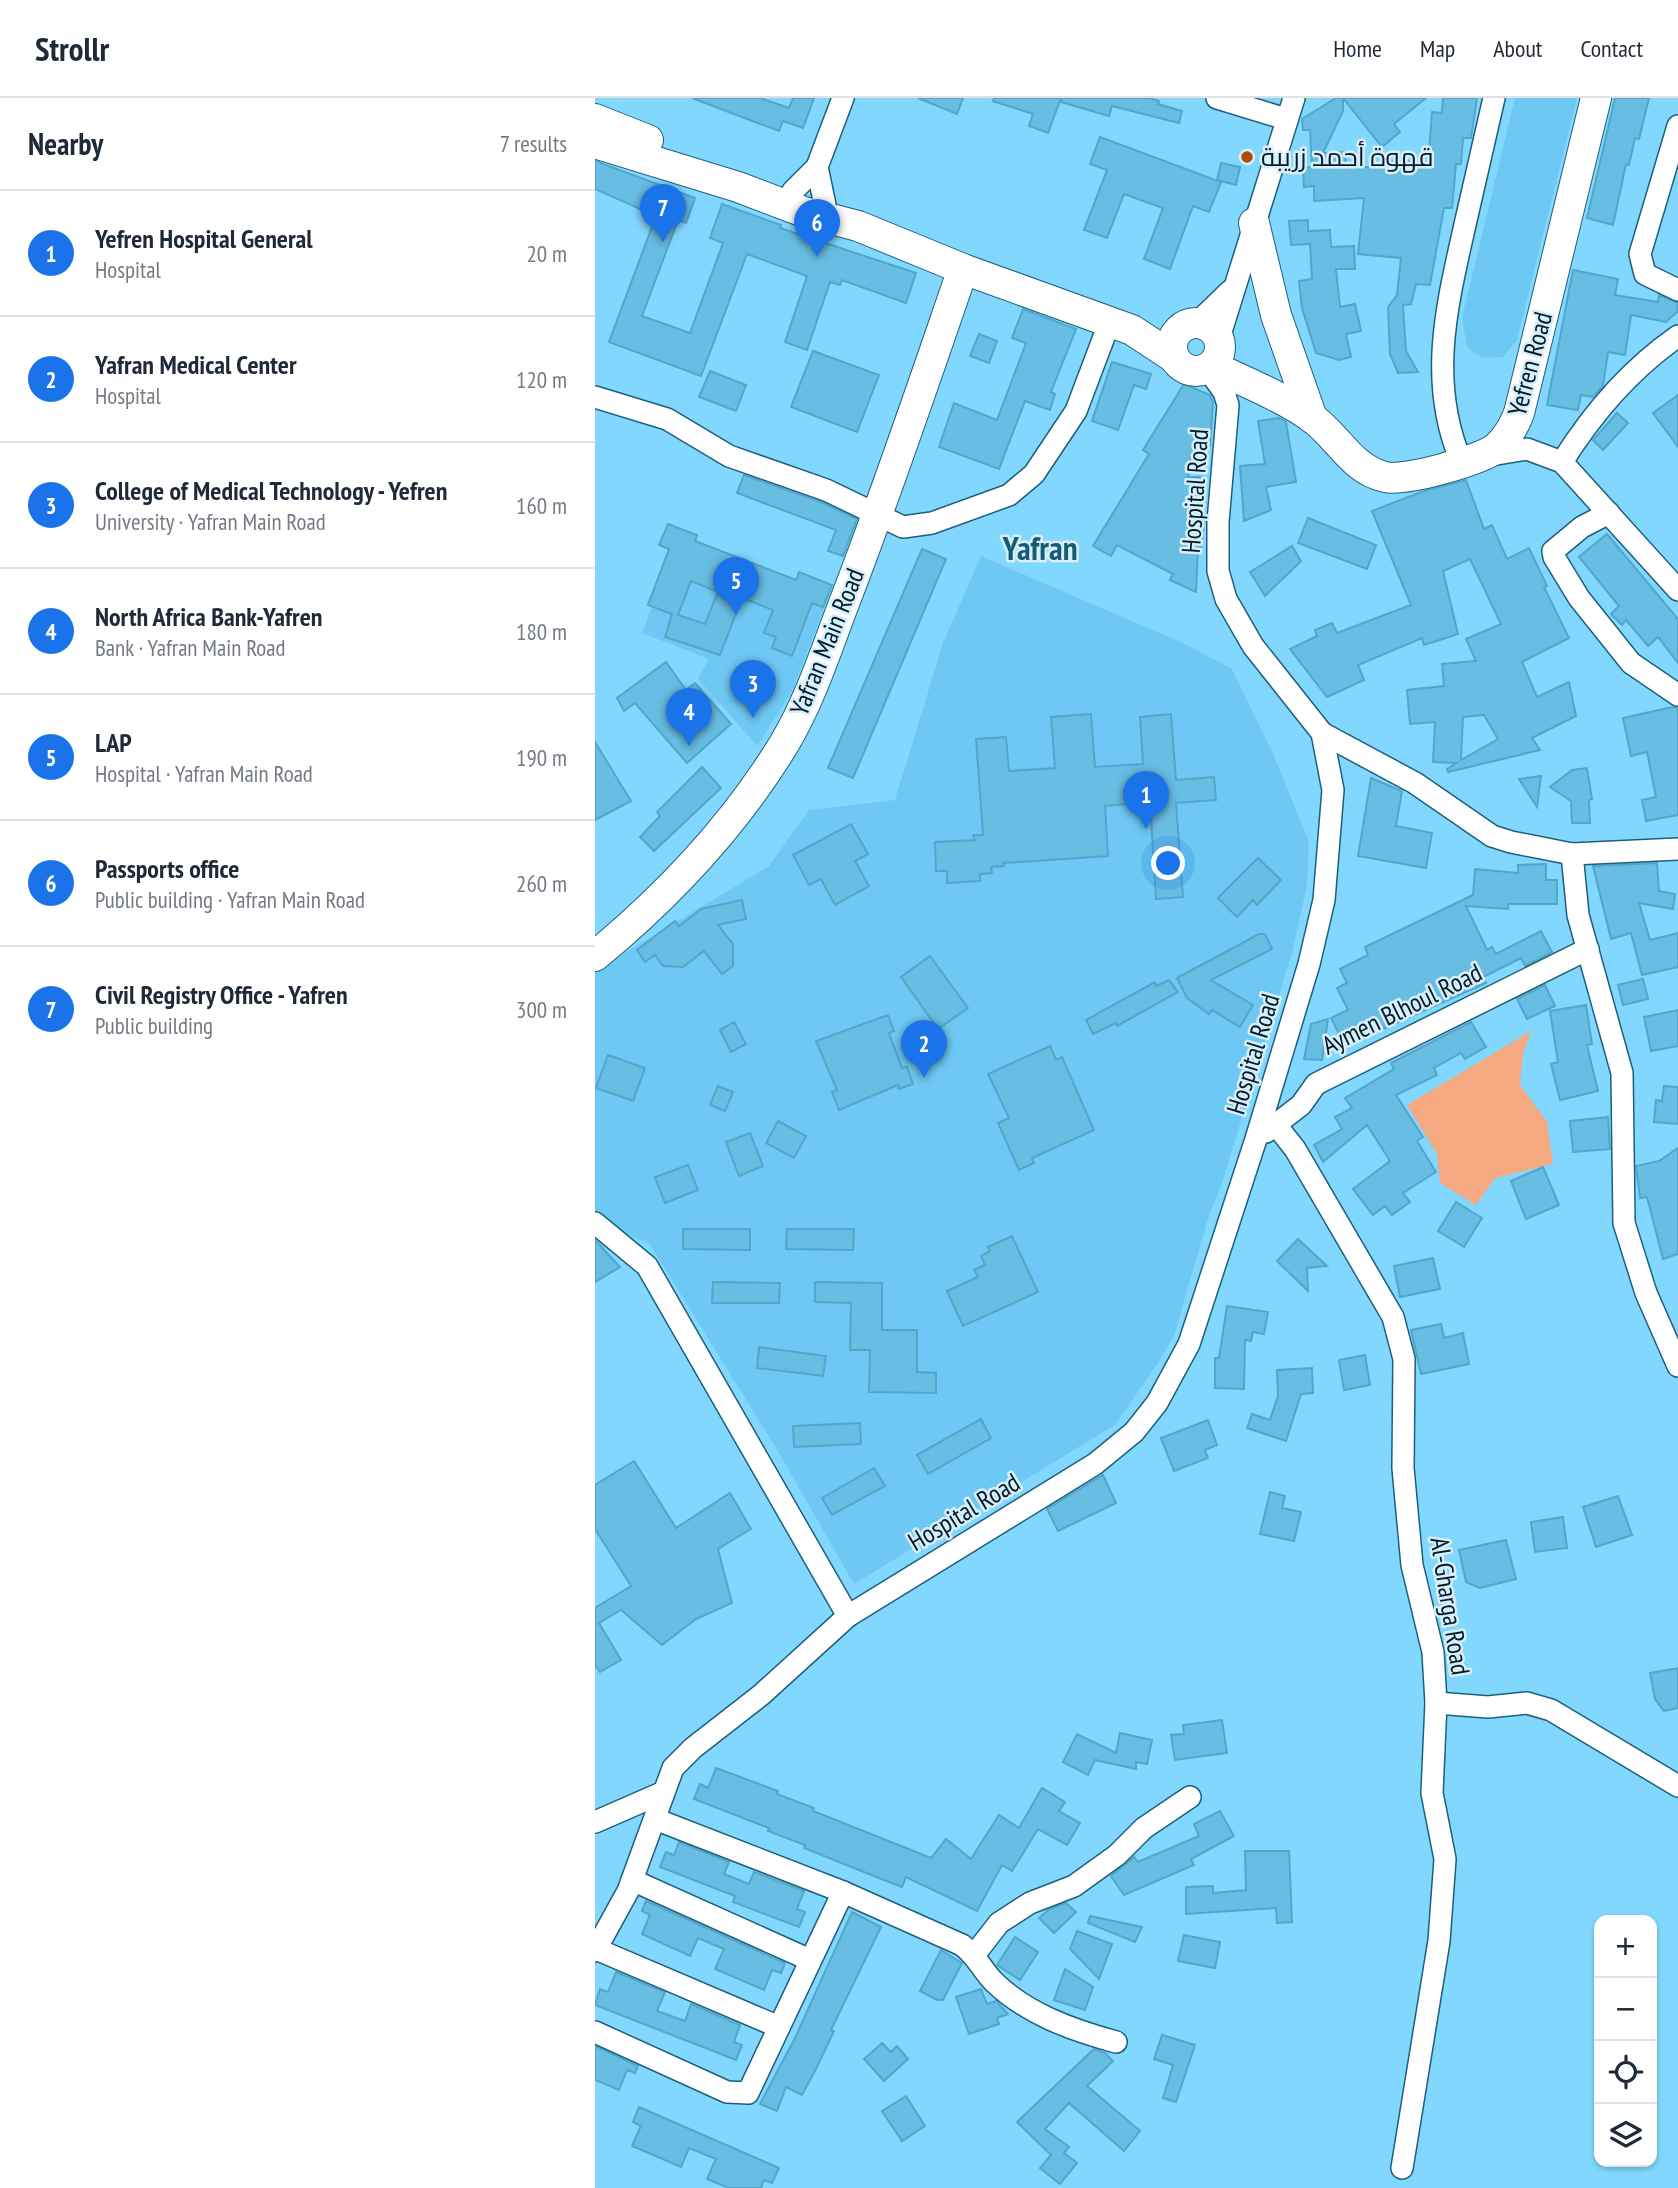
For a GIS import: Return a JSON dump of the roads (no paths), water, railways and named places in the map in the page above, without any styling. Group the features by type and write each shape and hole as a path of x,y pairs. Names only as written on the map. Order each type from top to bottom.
{"main road":[{"name":"Yefren Road","path":"1207,344 1265,392 1312,418 1350,458 1386,478 1415,477 1472,459 1497,447 1511,432 1519,412 1596,98"},
{"path":"595,119 963,269 1121,326 1207,344"},
{"path":"595,143 790,198"},
{"path":"1254,223 1286,348 1312,418"},
{"name":"Yafran Main Road","path":"595,956 662,898 693,866 755,787 785,741 809,693 879,513 963,269"},
{"path":"1121,326 1173,357 1174,335 1207,344"}],"street":[{"path":"790,198 817,167 843,98"},
{"path":"1217,98 1286,119"},
{"path":"1207,344 1231,290 1294,98"},
{"path":"1494,98 1445,313 1443,402 1448,431 1472,459 1527,449 1562,462 1678,590"},
{"path":"1678,125 1640,254 1645,274 1678,290"},
{"path":"817,167 823,211"},
{"path":"595,397 667,419 729,456 826,490 879,513 903,527 932,523 1009,495 1026,481 1057,443 1121,326"},
{"path":"1562,462 1628,377 1678,336"},
{"name":"Hospital Road","path":"596,1950 632,1880 673,1768 693,1748 761,1695 848,1616 1063,1485 1095,1464 1134,1432 1157,1403 1189,1343 1292,1023 1324,900 1333,790 1322,733 1253,646 1226,599 1218,571 1218,522 1228,405 1207,344"},
{"path":"1609,513 1563,540 1553,551 1554,557 1579,598 1631,663 1678,695"},
{"path":"1322,733 1415,783 1492,836 1548,852 1572,854 1678,849"},
{"path":"1572,854 1578,915 1622,1073 1624,1223 1646,1293 1678,1366"},
{"name":"Aymen Blhoul Road","path":"1256,1139 1301,1105 1316,1084 1588,949"},
{"name":"Al-Gharga Road","path":"1276,1125 1295,1149 1393,1317 1404,1359 1403,1468 1412,1565 1433,1652 1436,1703 1432,1793 1445,1859 1443,1904 1402,2168"},
{"path":"595,1223 647,1266 848,1616"},
{"path":"1436,1703 1488,1707 1527,1703 1551,1710 1678,1786"},
{"path":"595,1822 664,1792"},
{"path":"975,1954 999,1923 1030,1903 1074,1886 1117,1855 1144,1828 1190,1797"},
{"path":"655,1819 843,1892 975,1954 992,1980 1019,2003 1073,2031 1116,2042"},
{"path":"632,1880 810,1960"},
{"path":"595,2032 727,2092 748,2093 843,1892"},
{"path":"596,1950 779,2027"}],"place":[{"name":"قهوة أحمد زريبة","path":"1247,157"},
{"name":"Civil Registry Office - Yafren","path":"663,242"},
{"name":"Passports office","path":"817,257"},
{"name":"LAP","path":"736,615"},
{"name":"College of Medical Technology - Yefren","path":"753,718"},
{"name":"North Africa Bank-Yafren","path":"689,746"},
{"name":"Yefren Hospital General","path":"1146,829"},
{"name":"Yafran Medical Center","path":"924,1078"}],"district":[{"name":"Yafran","path":"1040,548"}]}
